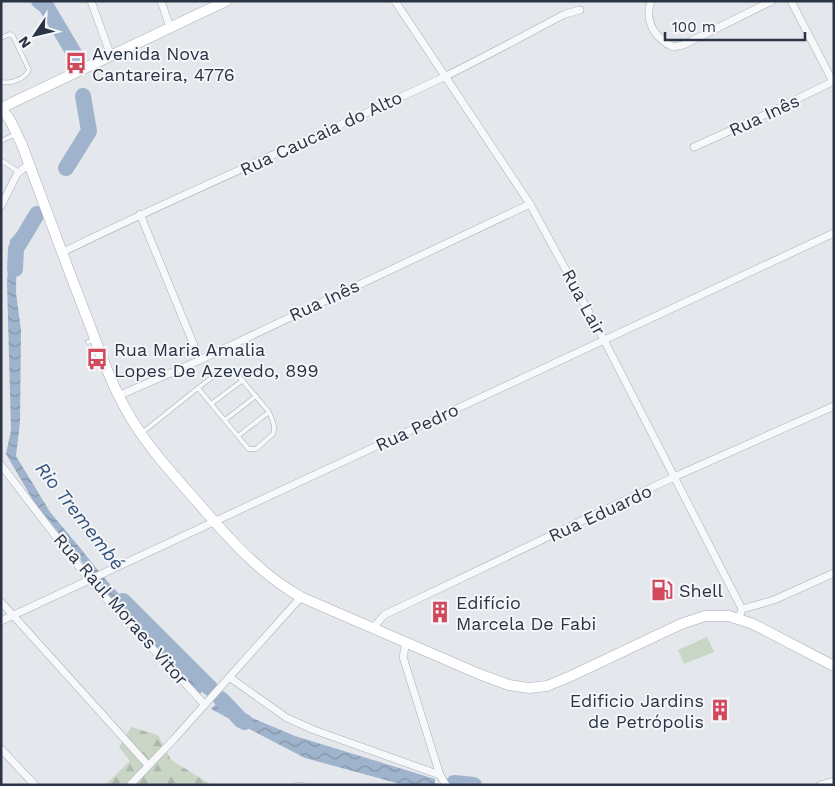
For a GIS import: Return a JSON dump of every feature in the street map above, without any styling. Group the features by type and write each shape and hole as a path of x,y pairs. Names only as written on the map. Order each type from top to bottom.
{"main road":[{"path":"222,2 1,108 10,120 28,164 62,254 91,341 118,396 141,434 214,521 268,576 301,598 509,685 529,688 547,686 681,624 716,616 741,614 773,634 834,666"}],"street":[{"path":"91,1 111,56"},
{"path":"160,1 170,28"},
{"name":"Rua Lair","path":"395,1 530,204 604,340 741,614"},
{"path":"651,1 649,19 652,27 661,39 673,47 683,45 772,1"},
{"path":"791,1 834,81"},
{"name":"Rua Caucaia do Alto","path":"62,254 140,214 277,154 446,76 565,14 580,10"},
{"name":"Rua Inês","path":"694,146 756,119 834,81"},
{"path":"1,206 19,172 28,164"},
{"name":"Rua Inês","path":"118,396 200,360 530,204"},
{"path":"140,214 200,360"},
{"name":"Rua Pedro","path":"1,621 834,233"},
{"name":"Rua Eduardo","path":"372,628 384,615 674,477 834,406"},
{"name":"Rua Raul Moraes Vitor","path":"1,465 92,580 205,705"},
{"path":"741,614 834,573"},
{"path":"130,785 301,598"},
{"path":"1,602 148,766"},
{"path":"406,643 403,657 440,775 446,785"},
{"path":"229,677 294,721 440,775"},
{"path":"1,748 35,785"},
{"path":"820,785 834,781"}],"lane":[{"path":"1,38 10,34 13,36 29,70 27,74 14,82 1,82"},
{"path":"1,141 16,134"},
{"path":"1,163 4,162 19,172"},
{"path":"141,434 214,374 226,370 236,373 269,412 274,431 267,441 253,450 246,446 198,388"},
{"path":"211,404 243,380"},
{"path":"225,420 256,396"},
{"path":"238,436 269,412"},
{"path":"296,785 303,785"}],"green space":[{"path":"707,637 714,652 684,664 678,650"},
{"path":"131,727 158,735 171,760 212,785 105,785 130,761 119,747"}],"water":[{"path":"32,1 43,1 50,6 78,53 74,56 45,11"},
{"path":"31,217 36,225 17,244 16,293 21,330 20,422 16,456 50,512 100,573 204,689 199,695 105,591 34,502 6,454 11,430 7,283 10,240"},
{"path":"217,703 295,736 435,779 435,785 404,785 305,758 211,709"}],"waterway":[{"name":"Rio Tremembé","path":"39,1 46,6 78,60"},
{"name":"Rio Tremembé","path":"66,168 89,131 83,96"},
{"name":"Rio Tremembé","path":"15,269 16,249 37,214"},
{"name":"Rio Tremembé","path":"123,601 210,688"},
{"name":"Rio Tremembé","path":"221,699 245,722"},
{"name":"Rio Tremembé","path":"454,783 474,785"}],"place":[{"name":"Avenida Nova Cantareira, 4776","path":"76,63"},
{"name":"Rua Maria Amalia Lopes De Azevedo, 899","path":"97,359"},
{"name":"Shell","path":"662,590"},
{"name":"Edifício Marcela De Fabi","path":"440,612"},
{"name":"Edificio Jardins de Petrópolis","path":"720,710"}]}
